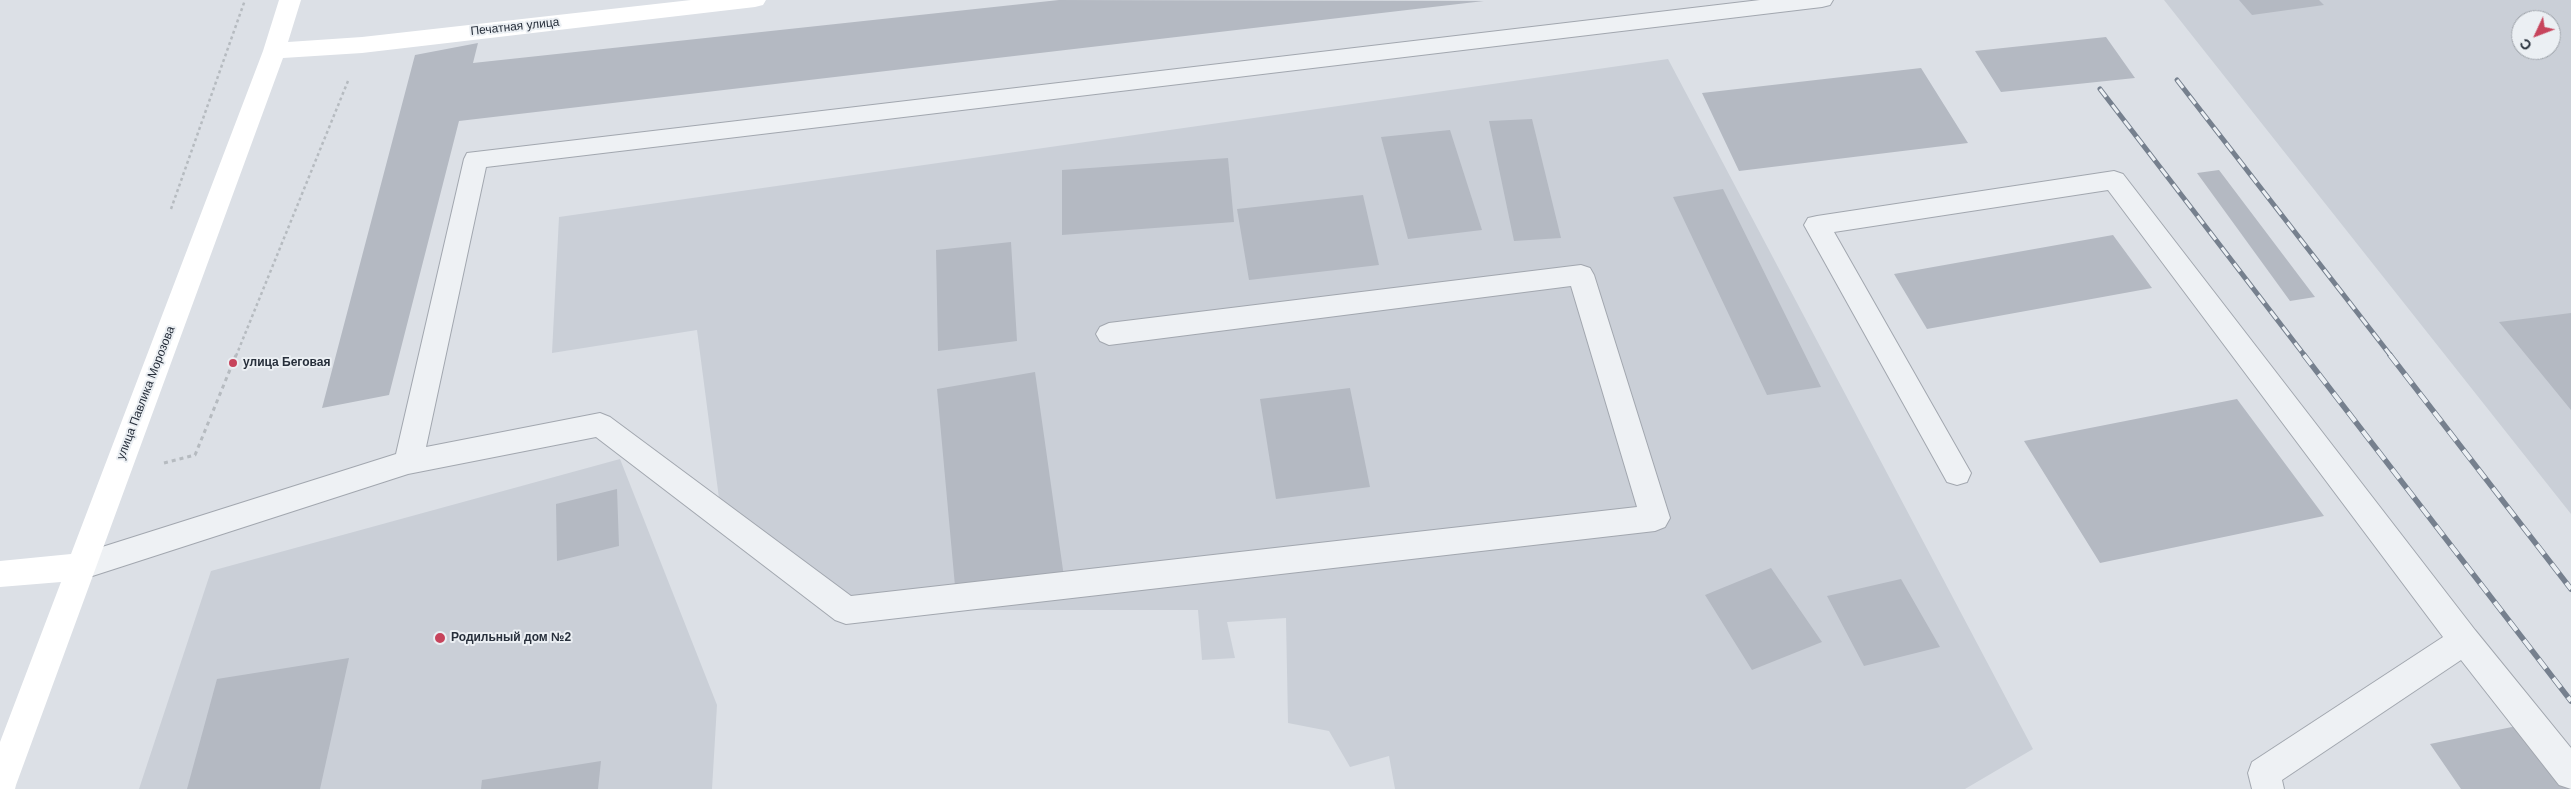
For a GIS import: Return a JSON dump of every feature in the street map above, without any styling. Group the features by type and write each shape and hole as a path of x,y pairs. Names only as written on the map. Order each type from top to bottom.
{"street":[{"name":"улица Павлика Морозова","path":"0,785 274,51 290,0"},
{"name":"Печатная улица","path":"274,51 362,45 755,0"},
{"path":"0,574 80,567"}],"lane":[{"path":"408,462 476,159 1822,0"},
{"path":"1957,473 1817,225 2114,180 2464,640 2571,774"},
{"path":"80,567 408,462 600,425 846,610 1655,518 1581,275 1109,334"},
{"path":"2268,789 2264,773 2464,640"}],"path":[{"path":"116,474 196,455 362,45"}],"shaded area":[{"path":"2164,0 2571,0 2571,514"},
{"path":"1668,59 2033,749 1965,789 1395,789 1389,756 1350,767 1329,731 1288,723 1286,618 1227,622 1235,658 1202,660 1198,610 846,610 720,506 697,330 552,353 559,217"},
{"name":"Родильный дом №2","path":"620,459 717,705 712,789 139,789 211,571"}],"building":[{"path":"1059,0 1484,1 459,121 389,395 322,408 415,55 478,43 473,63"},
{"path":"2239,0 2319,0 2324,5 2252,15"},
{"path":"2106,37 2135,78 2001,92 1975,51"},
{"path":"1921,68 1968,143 1739,171 1702,93"},
{"path":"1532,119 1561,238 1514,241 1489,121"},
{"path":"1450,130 1482,230 1408,239 1381,137"},
{"path":"1228,158 1234,222 1062,235 1062,170"},
{"path":"2219,170 2315,297 2290,301 2197,173"},
{"path":"1723,189 1821,387 1767,395 1673,197"},
{"path":"1363,195 1379,265 1249,280 1237,209"},
{"path":"2113,235 2152,288 1927,329 1894,274"},
{"path":"1011,242 1017,341 938,351 936,250"},
{"path":"2571,313 2571,410 2499,322"},
{"path":"1035,372 1064,577 956,597 937,389"},
{"path":"1350,388 1370,487 1276,499 1260,399"},
{"path":"2237,399 2324,516 2100,563 2024,441"},
{"path":"617,489 619,546 557,561 556,504"},
{"path":"1771,568 1822,642 1752,670 1705,595"},
{"path":"1901,579 1940,647 1864,666 1827,596"},
{"path":"349,658 320,789 187,789 217,679"},
{"path":"2536,722 2571,770 2571,789 2461,789 2430,744"},
{"path":"601,761 598,789 481,789 482,780"}],"railway":[{"path":"2177,80 2391,356"},
{"path":"2100,89 2305,356"},
{"path":"2304,355 2571,701"},
{"path":"2390,355 2571,589"}],"place":[{"name":"улица Беговая","path":"233,363"},
{"name":"Родильный дом №2","path":"440,638"}]}
